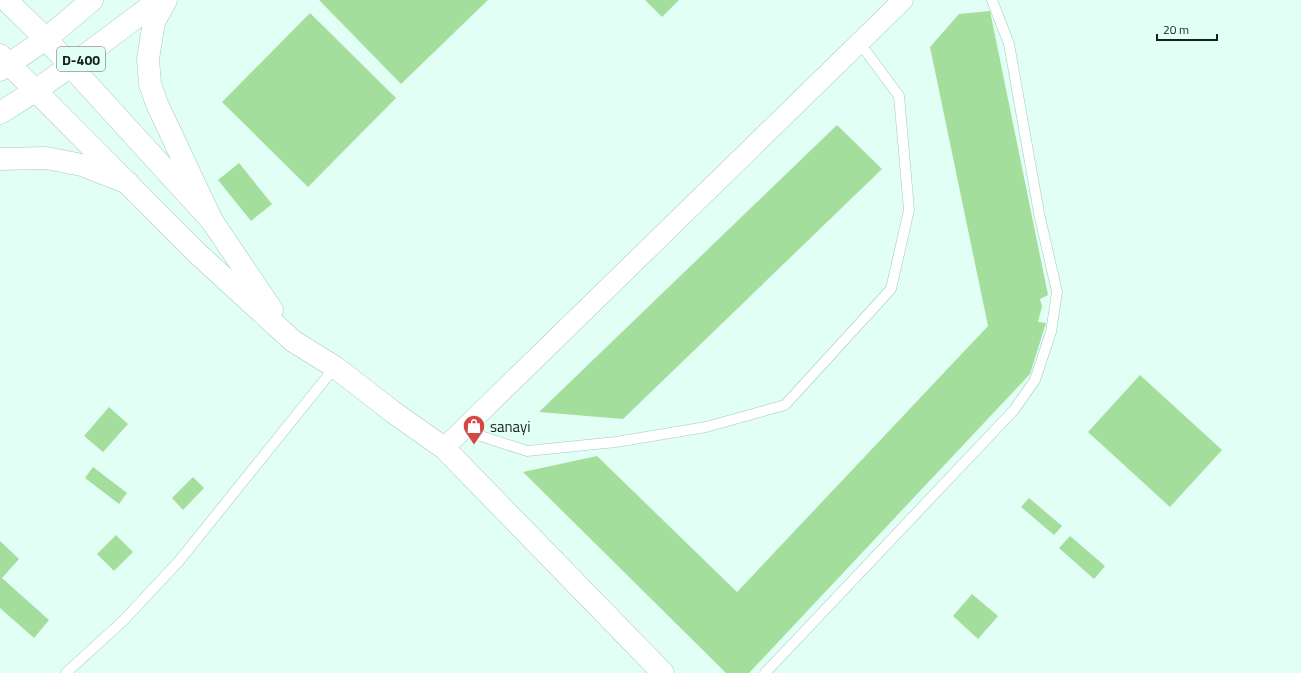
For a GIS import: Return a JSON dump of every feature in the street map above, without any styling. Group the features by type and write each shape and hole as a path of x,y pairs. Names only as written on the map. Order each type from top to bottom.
{"main road":[{"path":"6,0 46,39 212,221 293,341"},
{"name":"D-400","path":"3,63 46,39 73,11 92,0"},
{"name":"D-400","path":"0,113 71,67 159,0"},
{"path":"166,0 154,22 148,59 150,84 157,104 212,221"},
{"path":"3,63 36,91 197,253 293,341 335,367 393,412 444,448 663,673"},
{"path":"0,159 46,158 82,165 128,183"}],"street":[{"path":"444,448 903,0"}],"lane":[{"path":"765,673 1014,410 1035,380 1051,332 1057,292 1039,213 1009,44 992,0"},
{"path":"462,430 527,451 616,442 706,428 785,405 891,289 909,210 899,96 859,42"},
{"path":"66,673 124,620 179,561 335,367"}],"building":[{"path":"319,0 488,0 401,84"},
{"path":"645,0 679,0 662,17"},
{"path":"990,11 1048,295 1040,299 1042,306 1038,322 1046,323 1030,374 749,673 726,673 523,472 597,456 737,592 988,326 930,47 959,14"},
{"path":"310,13 396,98 308,187 222,102"},
{"path":"837,125 882,169 623,419 539,412"},
{"path":"239,163 272,204 251,221 218,180"},
{"path":"1140,375 1222,450 1170,507 1088,432"},
{"path":"109,407 128,424 103,452 84,436"},
{"path":"93,467 127,493 119,504 85,478"},
{"path":"193,477 204,488 183,510 172,498"},
{"path":"1029,498 1062,526 1054,535 1021,507"},
{"path":"116,535 133,552 114,571 97,554"},
{"path":"1070,536 1105,566 1094,579 1059,548"},
{"path":"0,541 19,559 2,578 49,620 34,638 0,608"},
{"path":"972,594 998,616 978,639 953,616"}],"place":[{"name":"sanayi","path":"474,446"}]}
